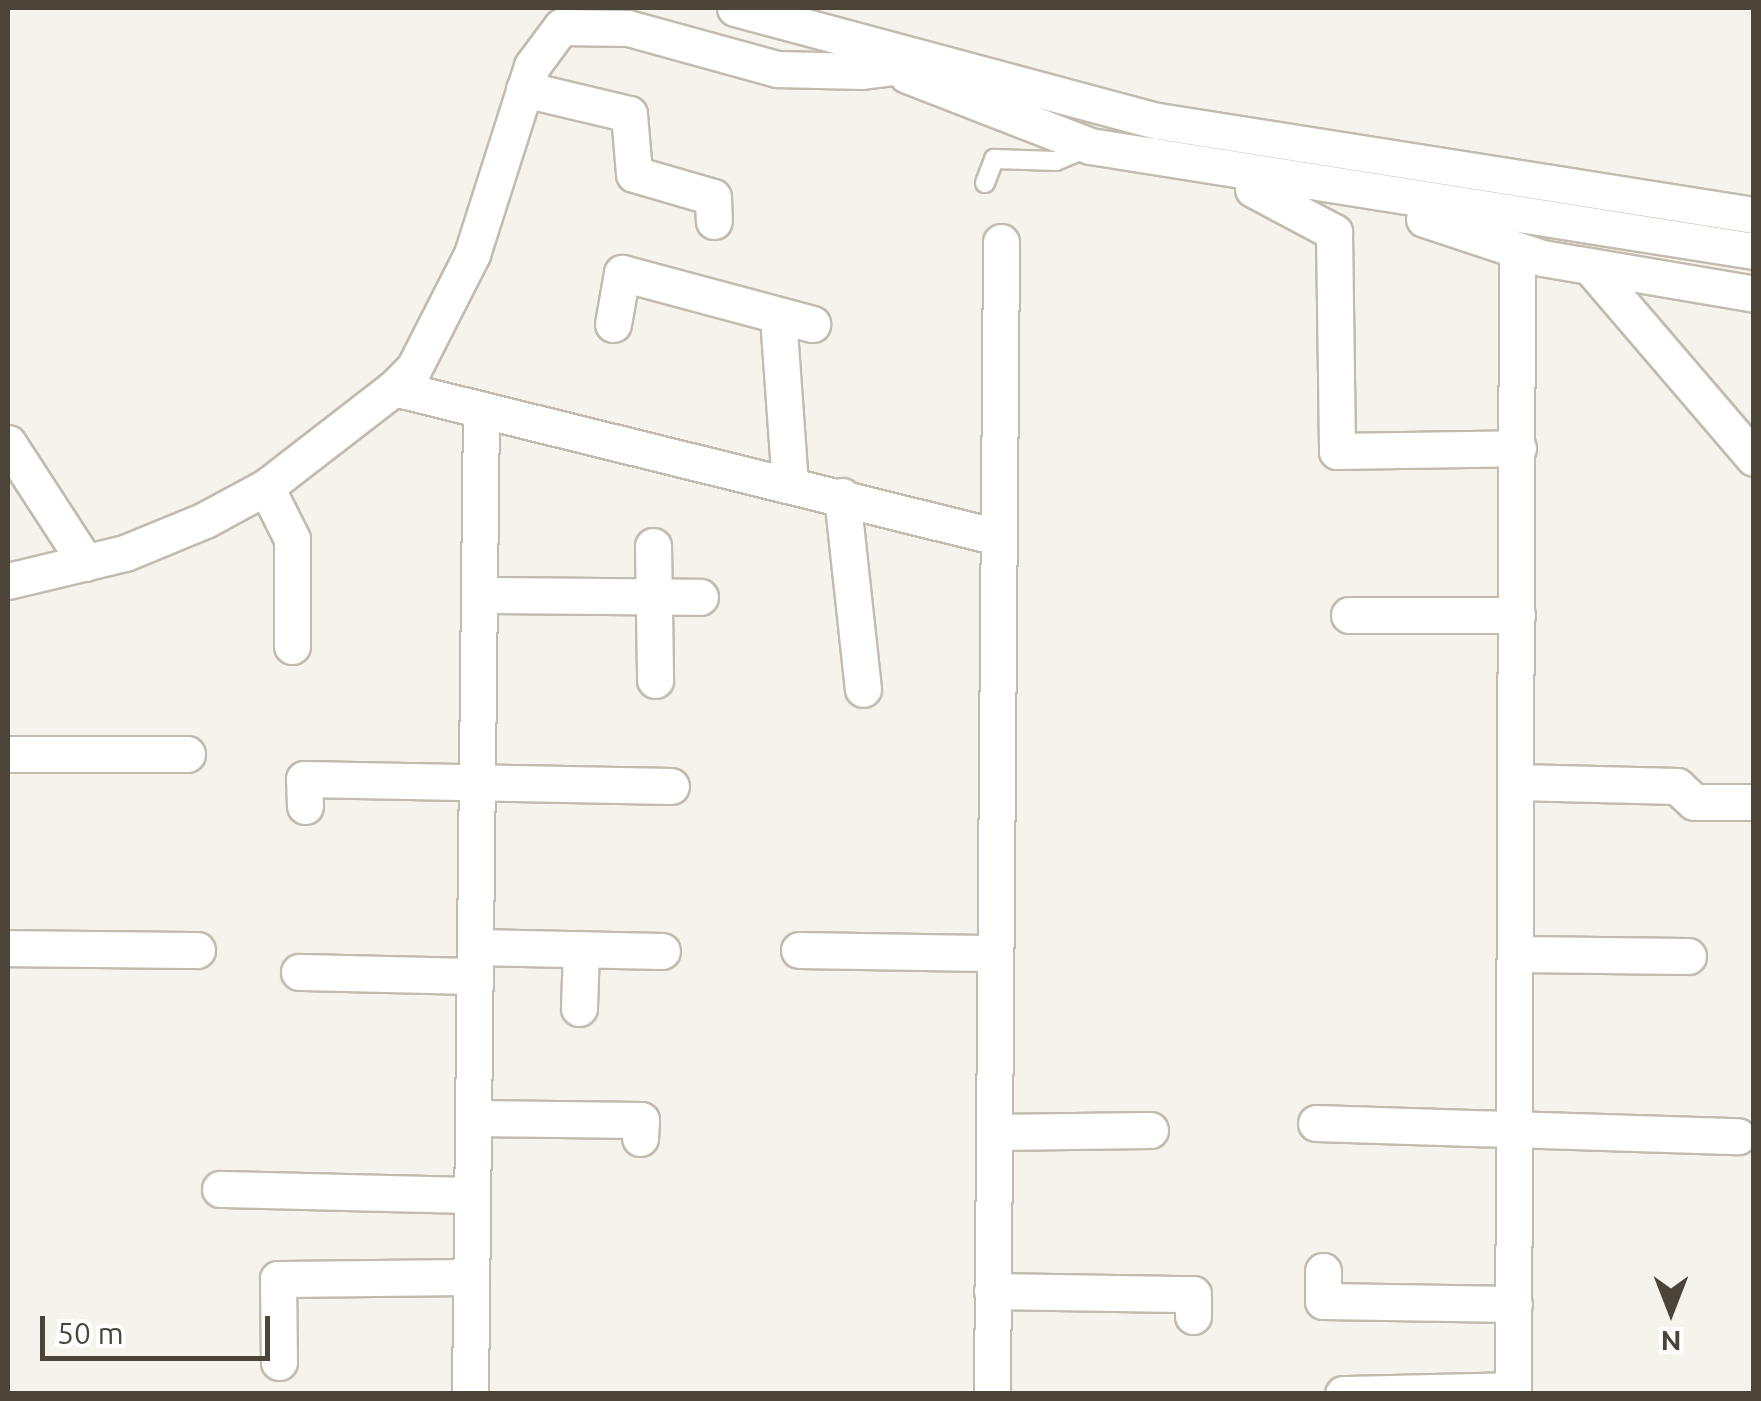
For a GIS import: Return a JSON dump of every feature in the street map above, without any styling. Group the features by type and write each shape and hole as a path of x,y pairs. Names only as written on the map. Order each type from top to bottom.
{"street":[{"path":"735,8 894,61 1090,146 1386,198 1754,252"},
{"path":"8,582 86,563 266,487 394,388 472,254 524,89 549,36 583,24 777,68 894,61 1282,146 1754,214"},
{"path":"524,89 629,114 634,174 714,198 714,221"},
{"path":"1237,174 1334,232 1337,451 1518,448"},
{"path":"1386,198 1517,251 1591,268 1754,294"},
{"path":"992,1394 1000,242"},
{"path":"1343,1394 1513,1392 1517,251"},
{"path":"1591,268 1754,458"},
{"path":"613,324 622,273 795,320 790,483"},
{"path":"394,388 481,414 516,413 998,537"},
{"path":"470,1394 481,414"},
{"path":"8,443 86,563"},
{"path":"266,487 292,539 292,646"},
{"path":"842,496 863,689"},
{"path":"653,546 655,680"},
{"path":"479,595 700,597"},
{"path":"1349,614 1518,614"},
{"path":"8,754 187,754"},
{"path":"305,806 304,779 671,786"},
{"path":"1516,782 1677,786 1694,802 1754,802"},
{"path":"8,948 197,948"},
{"path":"579,1008 580,949"},
{"path":"299,972 475,962 580,949 662,951"},
{"path":"799,950 996,953"},
{"path":"1515,954 1688,956"},
{"path":"473,1118 641,1120 640,1138"},
{"path":"1316,1124 1514,1133 1738,1136"},
{"path":"994,1132 1150,1130"},
{"path":"220,1189 472,1195"},
{"path":"1323,1271 1323,1301 1514,1304"},
{"path":"279,1362 278,1279 471,1277"},
{"path":"992,1291 1193,1294 1193,1316"}],"lane":[{"path":"985,183 994,159 1056,161 1090,146"}]}
